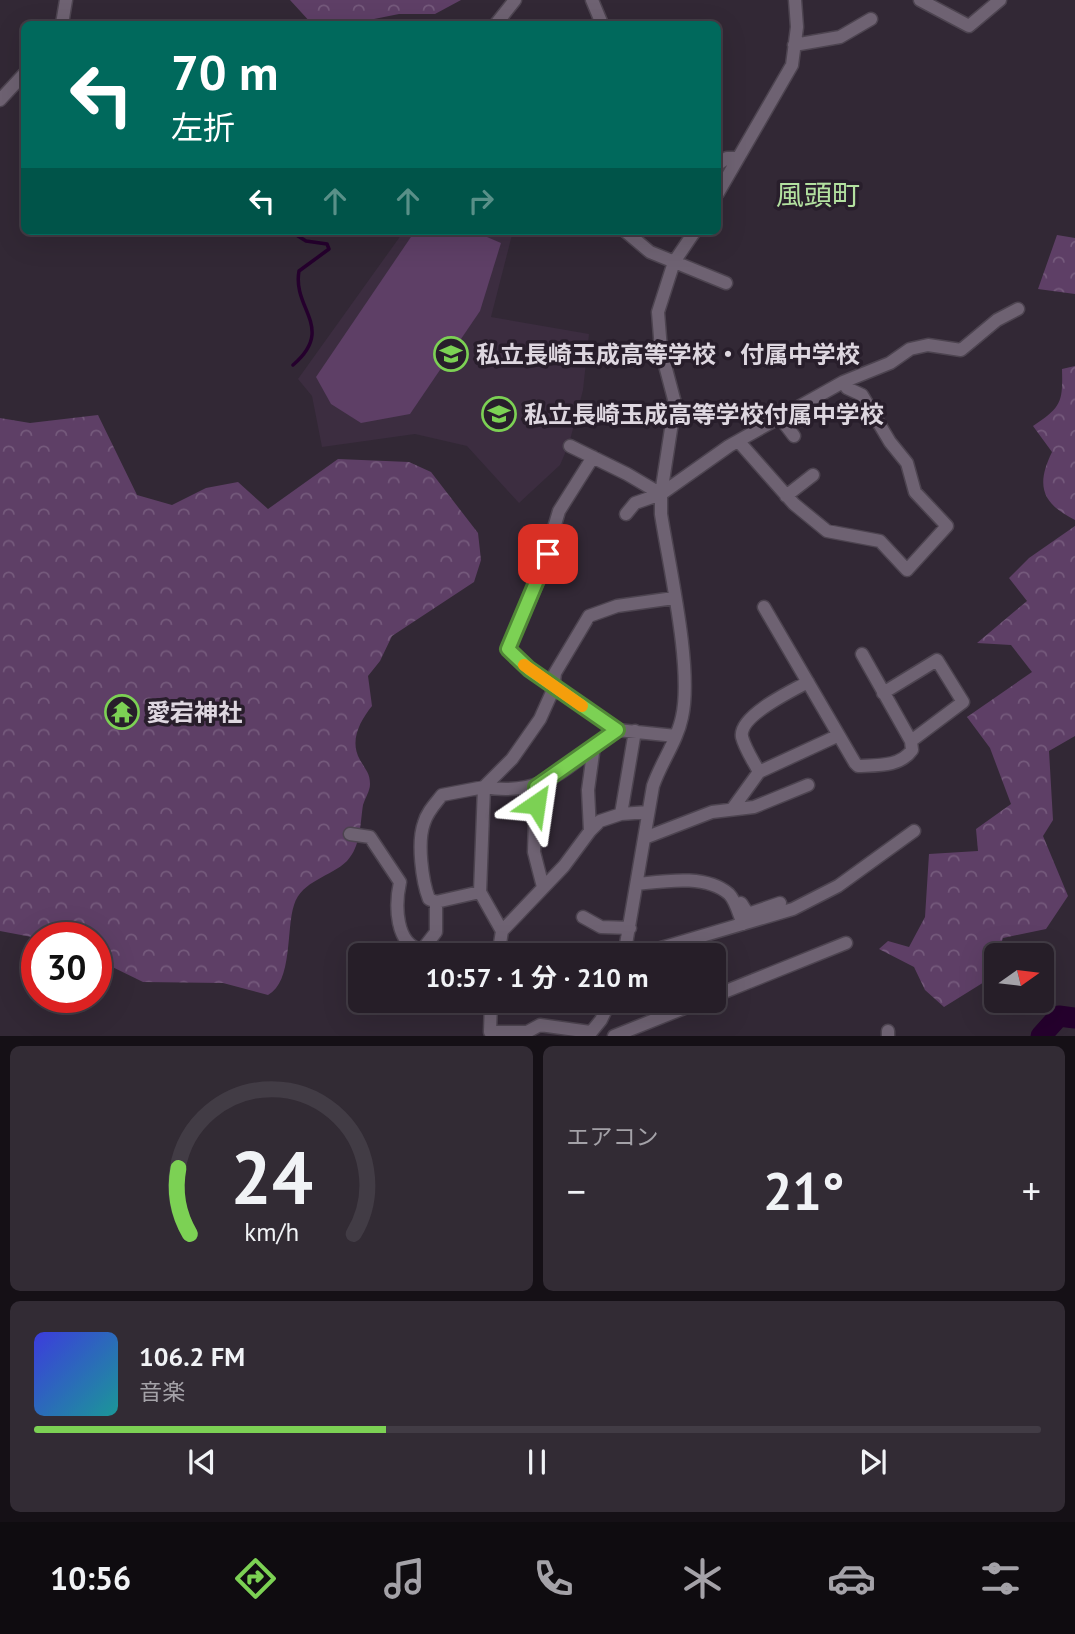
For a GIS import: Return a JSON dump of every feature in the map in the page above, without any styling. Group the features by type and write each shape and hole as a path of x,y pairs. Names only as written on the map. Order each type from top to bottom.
{"street":[{"path":"62,21 66,0"},
{"path":"498,21 515,0"},
{"path":"592,0 601,21"},
{"path":"721,187 792,65 795,0"},
{"path":"920,0 969,26 1000,0"},
{"path":"794,45 840,37 871,19"},
{"path":"0,100 21,78"},
{"path":"721,162 727,158 738,158"},
{"path":"630,235 650,252 726,283"},
{"path":"627,943 647,837 648,813 662,760 677,736 685,689 660,494 675,403 661,350 658,312 674,262 692,235"},
{"path":"626,514 635,503 660,494 729,446 740,443 843,382 890,363 910,349 928,345 961,350 997,320 1018,309"},
{"path":"740,443 786,496 827,531 852,534 864,540 885,543 907,570 947,526 915,492 907,463 890,442 862,395 847,388 843,382"},
{"path":"781,419 794,436"},
{"path":"570,446 660,494"},
{"path":"593,457 559,511 538,582 508,649 514,658 617,730 677,736"},
{"path":"786,496 813,475"},
{"path":"502,931 480,892 484,787 536,738 565,654 589,616 617,606 674,598"},
{"path":"764,607 837,736 858,766 891,764 906,759 912,750 911,741 862,654"},
{"path":"883,692 937,660 963,702 911,741"},
{"path":"759,772 742,737 745,728 765,705 808,682"},
{"path":"480,892 436,902 429,900 426,892 423,824 442,795 484,787 503,790 536,787 617,730"},
{"path":"621,814 635,732"},
{"path":"733,808 759,772 837,736"},
{"path":"590,831 588,790 594,746"},
{"path":"647,837 712,812 754,807 808,785"},
{"path":"536,787 534,852 543,887"},
{"path":"500,943 502,931 564,866 600,821 621,814 648,813"},
{"path":"678,943 793,909 838,886 914,831"},
{"path":"350,834 370,837 400,882 396,899 405,943"},
{"path":"638,884 690,881 738,898 748,914 780,903"},
{"path":"730,895 743,924"},
{"path":"428,943 436,932 436,902"},
{"path":"583,917 601,927 630,928"},
{"path":"726,991 846,943"},
{"path":"491,1013 491,1032 527,1032 540,1025 589,1034 604,1013"},
{"path":"614,1035 671,1013"}],"shaded area":[{"name":"私立長崎玉成高等学校・付属中学校","path":"401,235 512,235 491,317 589,334 583,390 569,444 560,465 519,503 467,446 415,434 322,447 312,396 298,379"}],"green space":[{"path":"290,0 461,0 435,14 399,14 364,21 309,21"},
{"path":"412,235 482,235 501,243 480,311 410,414 361,423 331,404 316,377"},
{"path":"1057,235 1075,238 1075,294 1038,289"},
{"path":"1075,366 1075,520 1055,507 1045,492 1044,474 1052,452 1033,426 1055,409 1061,397 1062,369"},
{"path":"98,415 137,495 172,505 206,488 238,482 268,509 338,459 409,462 431,472 478,533 481,560 474,582 392,636 380,661 368,676 372,706 357,732 356,746 370,784 363,805 357,842 347,861 310,884 298,897 292,915 285,967 276,988 268,995 223,983 143,982 112,967 112,922 21,922 21,935 0,931 0,418 30,423"},
{"path":"1075,526 1075,736 1049,751 1053,820 1043,836 1068,896 1046,929 1003,938 1001,943 984,943 984,982 944,1007 925,990 914,967 879,949 888,941 909,947 925,917 929,854 978,851 976,829 1011,804 990,748 967,717 1032,672 1011,645 977,643 1027,601 1009,578 1029,558"}],"waterway":[{"path":"293,365 305,352 311,340 312,329 298,284 299,271 329,249 327,244 306,241 296,235"},
{"path":"1041,1036 1059,1016 1075,1018"}],"slow traffic":[{"path":"524,665 582,706"}],"place":[{"name":"私立長崎玉成高等学校・付属中学校","path":"451,354"},
{"name":"私立長崎玉成高等学校付属中学校","path":"499,414"},
{"name":"愛宕神社","path":"122,712"}],"district":[{"name":"風頭町","path":"818,194"}],"route":[{"path":"536,804 536,787 617,730 514,658 508,649 548,554"}]}
